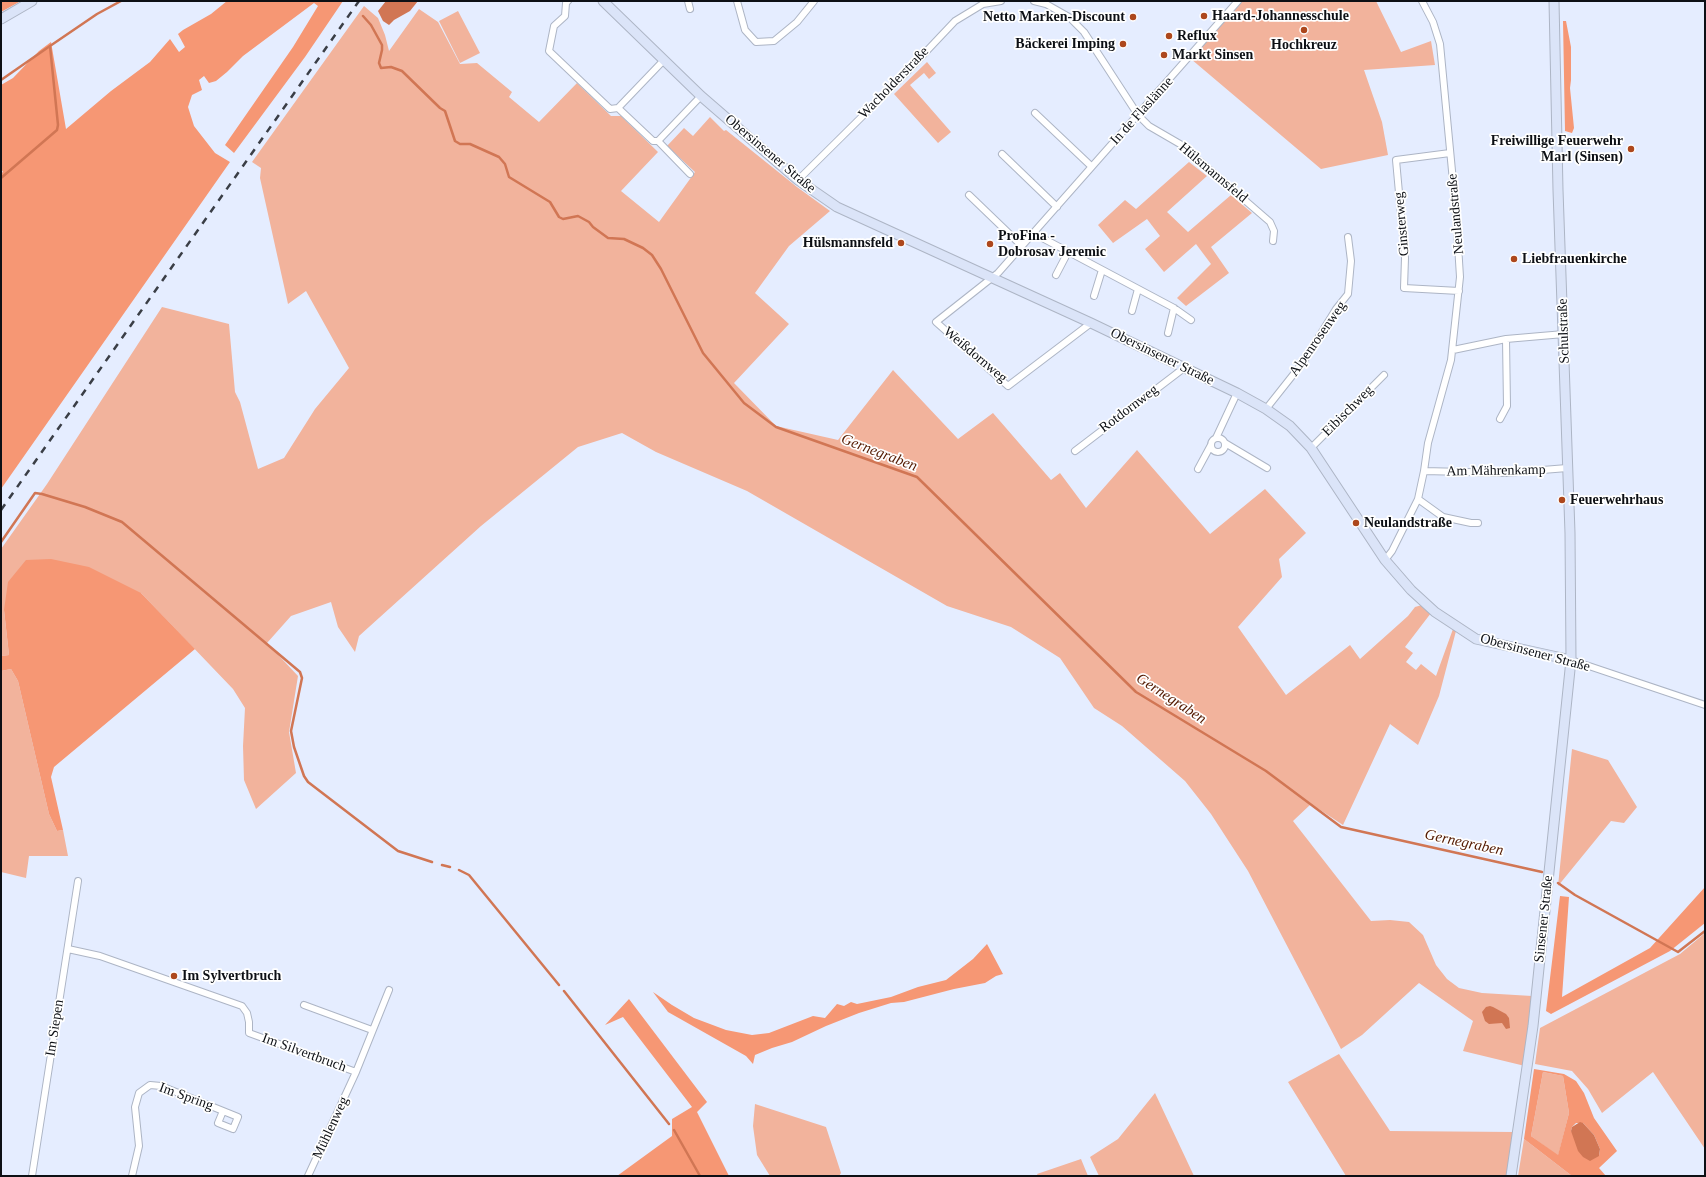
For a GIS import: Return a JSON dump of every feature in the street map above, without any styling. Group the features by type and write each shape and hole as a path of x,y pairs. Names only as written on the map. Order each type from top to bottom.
{"main road":[{"path":"1,19 32,1"},
{"name":"Obersinsener Straße","path":"603,1 701,96 798,180 837,207 1091,323 1237,393 1266,409 1290,426 1311,448 1385,560 1411,590 1436,612 1476,639 1571,660"},
{"name":"Schulstraße","path":"1554,1 1558,190 1571,557 1571,660"},
{"name":"Sinsener Straße","path":"1511,1176 1533,1026 1571,660"}],"street":[{"path":"568,1 566,3 565,16 554,26 549,51 610,109 618,108 664,60"},
{"path":"688,1 690,9"},
{"path":"738,1 745,30 756,42 774,41 797,22 814,1"},
{"name":"Wacholderstraße","path":"798,180 904,75 955,21 983,4 1001,1"},
{"path":"1034,1 1046,4 1069,17 1084,32 1138,115"},
{"name":"In de Flaslänne","path":"993,278 1238,1"},
{"name":"Neulandstraße","path":"1385,560 1392,551 1418,498 1428,443 1453,350 1459,291 1460,262 1440,44 1433,22 1422,1"},
{"path":"658,141 701,96"},
{"path":"618,108 653,141 658,141 690,174"},
{"path":"1035,113 1091,166"},
{"name":"Hülsmannsfeld","path":"1138,115 1149,126 1180,144 1270,222 1274,231 1273,241"},
{"name":"Ginsterweg","path":"1450,153 1396,160 1405,258 1404,288 1459,291"},
{"path":"1002,154 1057,207"},
{"path":"969,195 1022,246"},
{"path":"1033,233 1174,308 1192,320"},
{"name":"Alpenrosenweg","path":"1266,409 1304,361 1336,309 1348,294 1351,261 1348,237"},
{"path":"1056,275 1068,252"},
{"path":"1094,296 1102,270"},
{"name":"Weißdornweg","path":"993,278 936,322 1008,386 1091,323"},
{"path":"1132,311 1138,289"},
{"path":"1168,333 1174,308"},
{"path":"1453,350 1506,340 1564,334"},
{"path":"1500,419 1507,406 1506,340"},
{"name":"Rotdornweg","path":"1075,451 1184,368"},
{"name":"Eibischweg","path":"1311,448 1384,375"},
{"path":"1198,470 1213,440 1216,438 1237,393"},
{"path":"1216,438 1221,438 1225,443 1267,468"},
{"path":"1211,444 1214,450 1218,452 1225,448 1225,443"},
{"name":"Am Mährenkamp","path":"1424,471 1506,473 1568,468"},
{"path":"1418,498 1443,517 1478,523"},
{"name":"Obersinsener Straße","path":"1571,660 1705,705"},
{"name":"Im Siepen","path":"32,1176 78,881"},
{"name":"Im Silvertbruch","path":"68,949 100,956 242,1006 248,1017 250,1033 356,1072"},
{"name":"Mühlenweg","path":"308,1176 356,1072 389,990"},
{"path":"304,1005 372,1030"},
{"name":"Im Spring","path":"132,1176 140,1146 135,1108 139,1093 150,1085 161,1086 223,1111"}],"shaded area":[{"path":"1,1 21,1 1,12"},
{"path":"227,1 343,1 305,57 234,153 225,145 293,47 318,6 314,3 243,56 216,81 209,83 204,76 199,80 202,90 192,95 188,107 194,126 215,153 230,162 1,489 1,173 3,172 1,169 1,85 13,78 39,51 51,42 66,129 111,91 150,62 170,39 179,52 185,47 178,34 211,14"},
{"path":"386,1 418,1 410,11 394,20 389,25 383,21 378,11"},
{"path":"1241,1 1376,1 1401,52 1431,41 1435,65 1364,70 1382,122 1388,155 1321,169 1191,59"},
{"path":"364,6 378,18 385,35 389,51 419,9 438,22 460,64 477,63 512,92 509,97 539,122 577,83 611,116 621,116 658,152 621,191 659,222 695,172 667,146 684,128 693,136 710,117 724,131 726,130 797,187 830,211 789,246 755,293 789,324 734,383 776,426 838,440 893,370 958,439 993,413 1051,480 1060,473 1086,508 1137,450 1210,534 1265,489 1306,533 1279,559 1282,577 1238,627 1286,695 1350,645 1360,659 1408,616 1415,607 1422,605 1431,613 1405,647 1413,653 1406,662 1416,670 1421,664 1436,676 1453,629 1456,631 1439,696 1418,745 1390,724 1343,825 1311,804 1293,821 1371,921 1390,920 1409,922 1423,935 1436,965 1447,979 1459,988 1482,993 1532,996 1525,1066 1463,1051 1473,1021 1419,983 1362,1035 1341,1049 1248,871 1211,814 1185,781 1122,726 1094,708 1060,658 1011,627 947,606 747,491 656,452 622,433 578,447 481,526 359,636 355,652 338,627 331,602 291,616 267,643 298,676 289,732 296,773 256,809 244,780 243,746 245,708 233,689 141,593 4,610 9,655 1,656 1,549 47,484 162,307 229,324 235,392 240,402 258,469 284,458 315,409 349,368 306,291 288,304 260,178 261,168 252,162"},
{"path":"458,11 480,53 460,63 439,21"},
{"path":"1563,21 1566,21 1571,47 1570,88 1574,128 1572,133 1565,131"},
{"path":"927,62 936,73 929,79 924,73 910,85 951,132 938,143 894,94"},
{"path":"1189,162 1207,176 1167,212 1188,232 1231,195 1252,213 1211,247 1229,273 1186,306 1177,298 1211,264 1196,244 1164,272 1145,249 1160,236 1147,219 1113,243 1098,225 1125,200 1136,209"},
{"path":"51,559 89,567 141,593 195,649 54,767 51,777 63,830 57,831 49,814 18,681 11,669 1,671 1,656 9,655 4,610 8,582 26,560"},
{"path":"11,669 18,681 49,814 57,831 63,830 68,856 29,856 26,878 1,872 1,671"},
{"path":"1572,749 1608,760 1637,807 1624,823 1611,821 1558,886"},
{"path":"1705,887 1705,923 1670,951 1551,1014 1546,1011 1560,896 1569,897 1562,997 1650,948"},
{"path":"1705,933 1705,1149 1653,1072 1602,1113 1588,1089 1572,1071 1535,1064 1540,1028 1680,954"},
{"path":"987,944 1003,974 996,976 985,983 954,989 904,1002 891,1003 859,1013 792,1042 755,1055 753,1064 746,1056 668,1012 653,992 694,1018 726,1030 752,1035 769,1033 813,1016 825,1018 837,1004 844,1006 851,1002 857,1004 891,997 918,987 946,980 973,959"},
{"path":"629,999 707,1102 697,1112 729,1176 617,1176 672,1136 672,1119 692,1107 623,1017 605,1025"},
{"path":"1490,1006 1506,1014 1509,1018 1510,1028 1506,1029 1502,1023 1489,1024 1485,1021 1482,1012 1486,1007"},
{"path":"1339,1054 1390,1131 1514,1132 1508,1176 1346,1176 1288,1082"},
{"path":"1534,1069 1564,1074 1576,1081 1584,1093 1594,1118 1617,1151 1599,1168 1606,1176 1572,1176 1524,1139","holes":["1543,1072 1563,1076 1569,1113 1558,1155 1531,1136","1576,1123 1583,1123 1594,1135 1600,1149 1599,1156 1571,1131 1572,1127"]},
{"path":"1543,1072 1563,1076 1569,1113 1558,1156 1531,1136"},
{"path":"1155,1093 1194,1176 1099,1176 1090,1157 1118,1139"},
{"path":"755,1104 826,1127 841,1173 839,1176 770,1176 757,1155 753,1126"},
{"path":"1580,1122 1583,1123 1594,1135 1600,1149 1599,1156 1590,1161 1583,1157 1578,1151 1571,1131 1572,1127"},
{"path":"1524,1139 1572,1176 1518,1176"},
{"path":"1081,1159 1088,1176 1038,1176 1037,1174"}],"waterway":[{"path":"1,178 57,130 58,125 50,46 97,14 121,1"},
{"name":"Gernegraben","path":"363,16 371,25 382,45 379,63 381,68 391,67 402,71 440,108 445,111 455,141 460,144 470,144 499,157 505,164 509,177 550,202 559,217 563,219 578,216 589,222 593,227 608,238 624,239 643,248 652,255 661,269 703,353 744,403 776,427 917,477 1136,692 1266,771 1341,827 1542,872"},
{"path":"1,80 50,46"},
{"path":"1,542 35,493 85,507 122,522 300,672 302,678 291,731 294,747 304,776 308,782 398,851 432,862"},
{"path":"442,865 450,867"},
{"path":"459,870 469,875 559,985"},
{"name":"Gernegraben","path":"1558,883 1575,895 1678,952 1705,931"},
{"path":"564,991 669,1124"},
{"path":"674,1130 700,1176"}],"railway":[{"path":"1,510 359,1"}],"place":[{"name":"Haard-Johannesschule","path":"1204,16"},
{"name":"Netto Marken-Discount","path":"1133,17"},
{"name":"Hochkreuz","path":"1304,30"},
{"name":"Reflux","path":"1169,36"},
{"name":"Bäckerei Imping","path":"1123,44"},
{"name":"Markt Sinsen","path":"1164,55"},
{"name":"Freiwillige Feuerwehr Marl (Sinsen)","path":"1631,149"},
{"name":"Hülsmannsfeld","path":"901,243"},
{"name":"ProFina - Dobrosav Jeremic","path":"990,244"},
{"name":"Liebfrauenkirche","path":"1514,259"},
{"name":"Feuerwehrhaus","path":"1562,500"},
{"name":"Neulandstraße","path":"1356,523"},
{"name":"Im Sylvertbruch","path":"174,976"}]}
